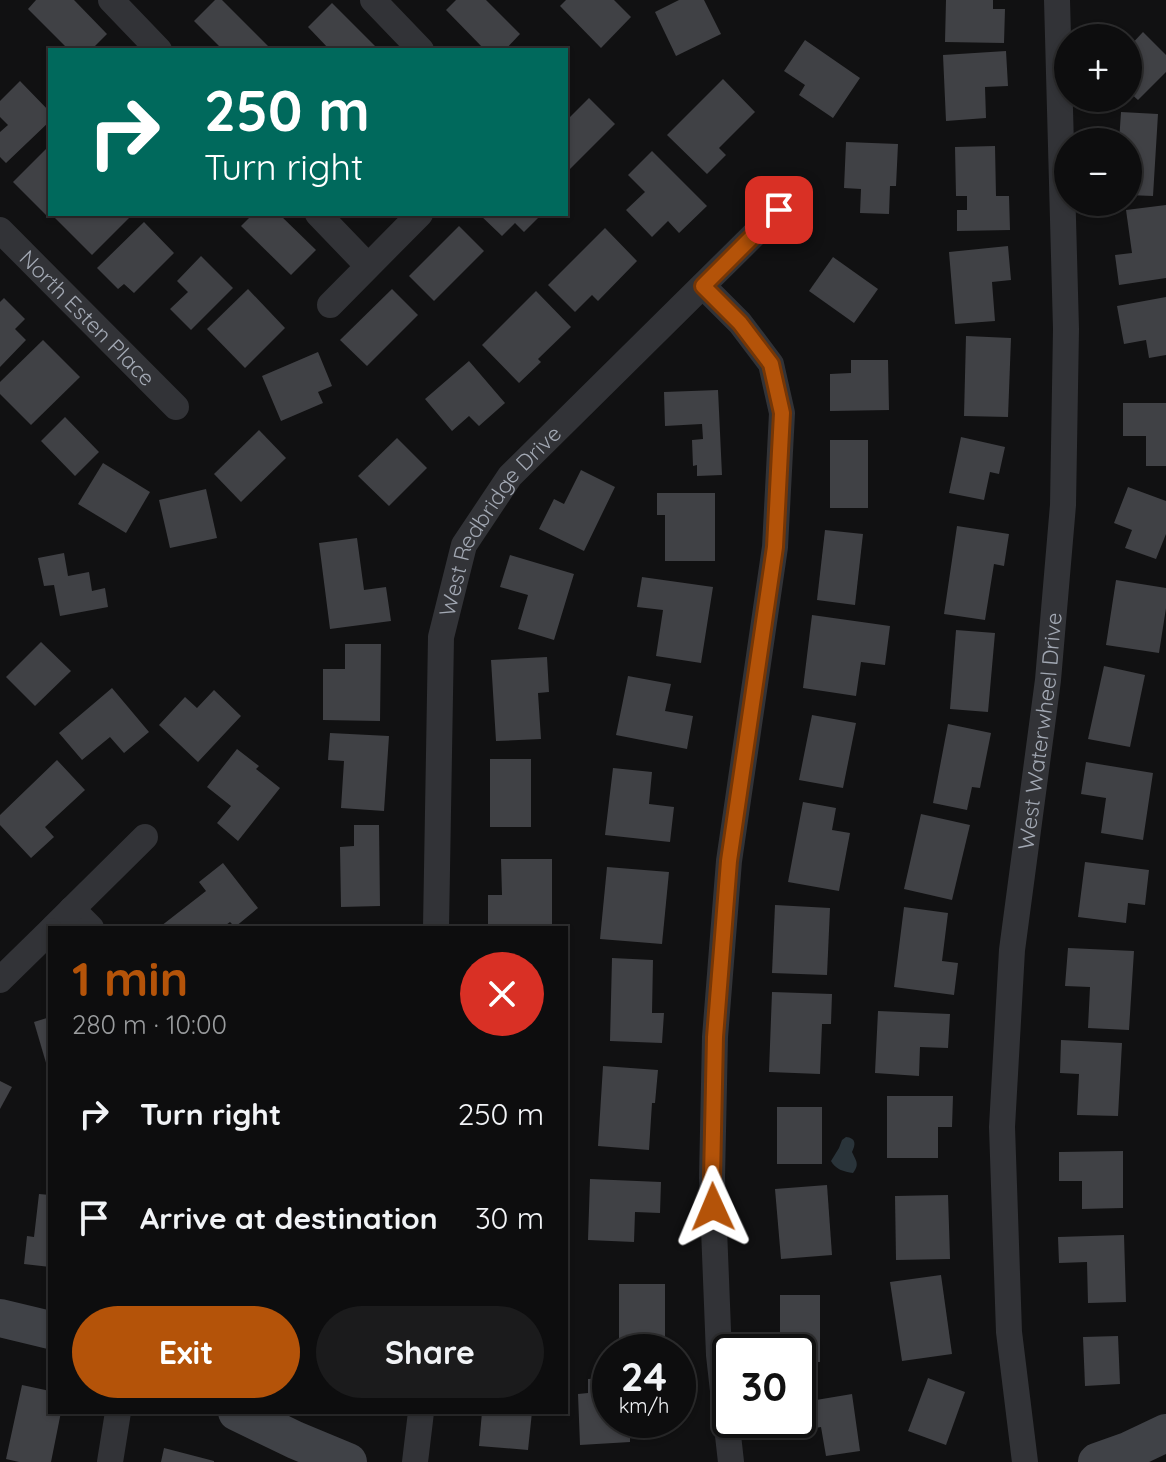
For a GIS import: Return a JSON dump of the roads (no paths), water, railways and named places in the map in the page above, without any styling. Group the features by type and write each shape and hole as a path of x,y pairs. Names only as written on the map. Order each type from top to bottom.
{"street":[{"path":"111,0 157,48"},
{"path":"373,0 419,48"},
{"name":"West Waterwheel Drive","path":"1025,1462 1009,1332 1002,1127 1012,950 1048,680 1063,505 1066,329 1057,0"},
{"name":"West Redbridge Drive","path":"436,926 441,637 464,545 510,476 779,210"},
{"path":"320,216 368,266"},
{"path":"330,305 418,216"},
{"name":"North Esten Place","path":"0,230 176,407"},
{"path":"703,286 740,323 771,364 782,413 775,547 729,861 715,1037 712,1178 719,1355 731,1462"},
{"path":"55,926 145,837"},
{"path":"72,909 89,926"},
{"path":"0,980 48,933"},
{"path":"0,1318 48,1330"},
{"path":"110,1462 118,1414"},
{"path":"241,1414 348,1462"},
{"path":"415,1462 421,1414"},
{"path":"1097,1462 1166,1433"}]}
